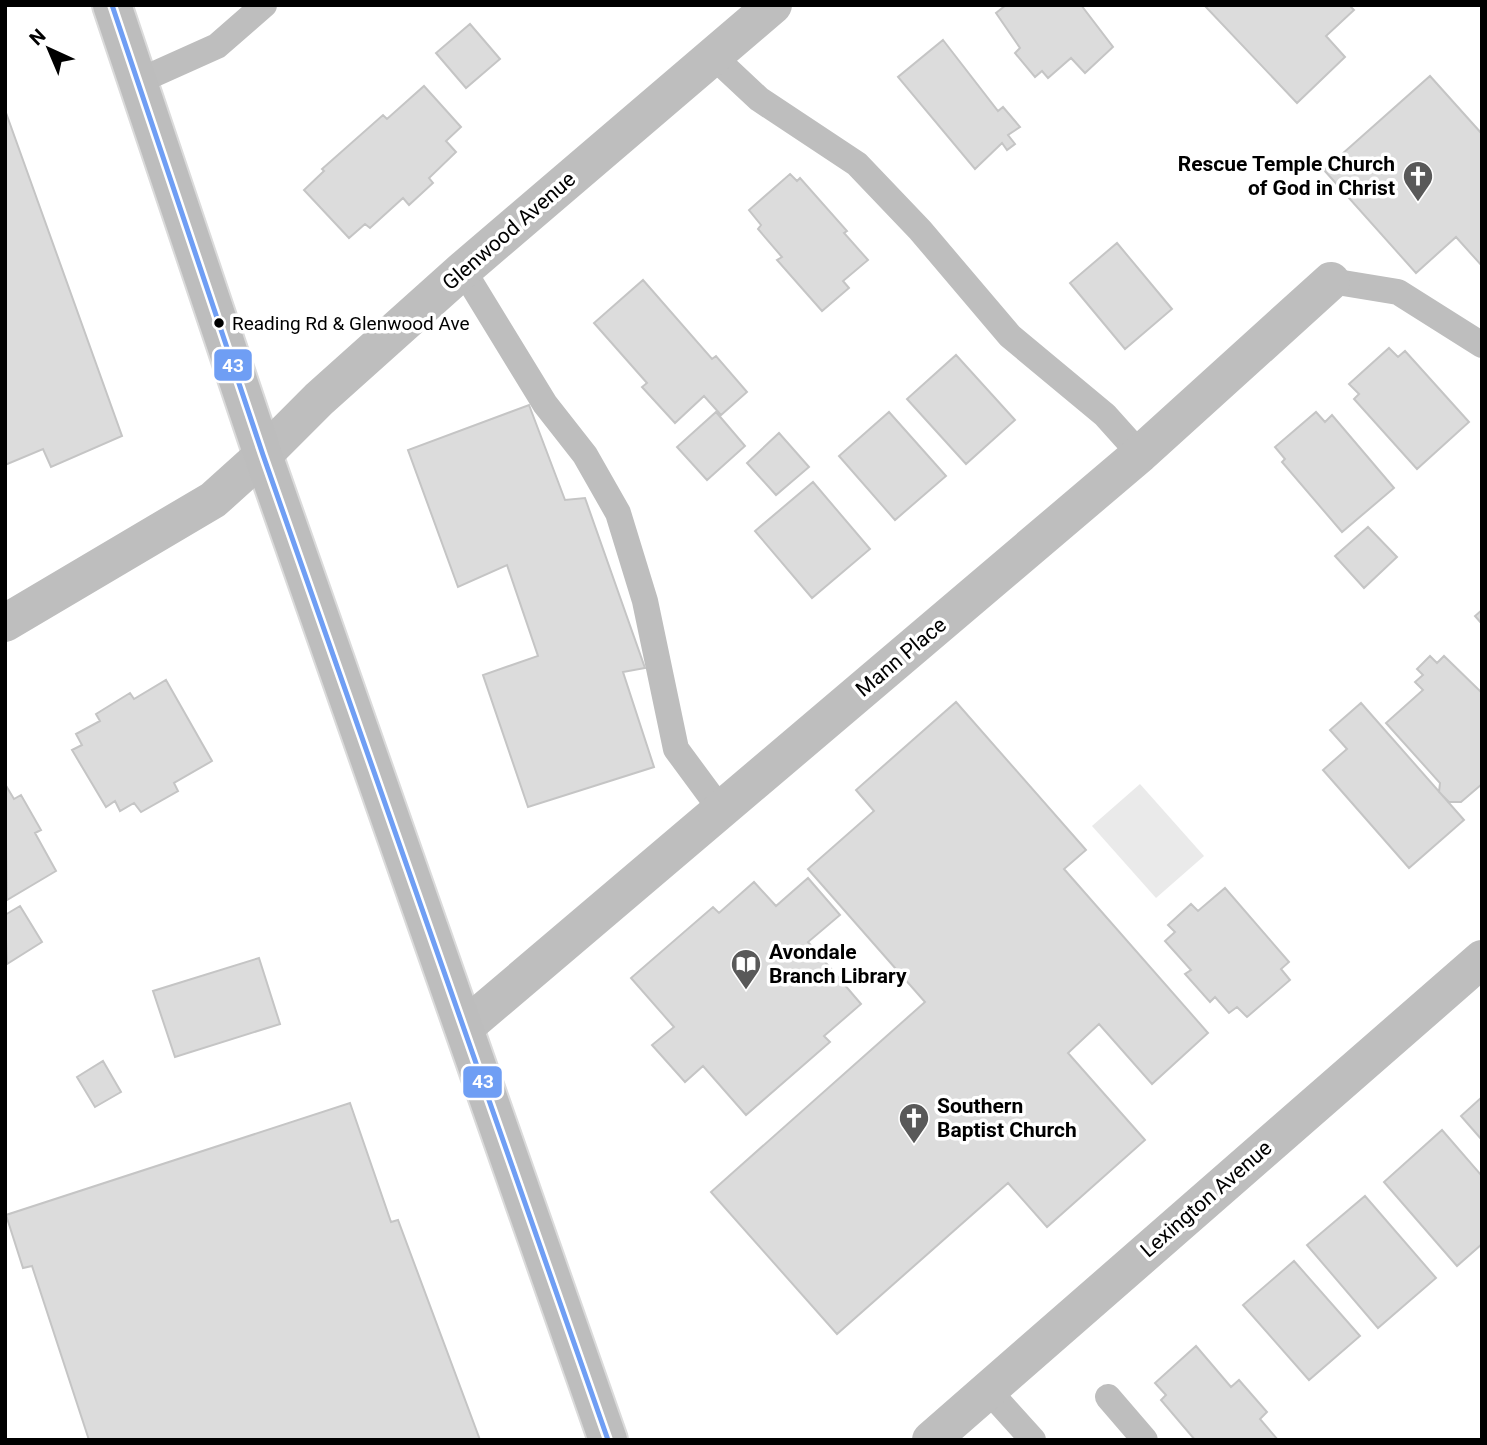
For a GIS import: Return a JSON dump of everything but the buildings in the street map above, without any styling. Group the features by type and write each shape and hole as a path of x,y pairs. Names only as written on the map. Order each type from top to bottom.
{"main road":[{"path":"111,5 139,81 263,455 608,1440"}],"street":[{"name":"Glenwood Avenue","path":"5,623 213,500 263,455 318,399 463,270 773,5"},
{"name":"Mann Place","path":"465,1027 1140,454 1331,281"},
{"name":"Lexington Avenue","path":"931,1440 1482,959"}],"lane":[{"path":"139,81 217,46 264,5"},
{"path":"713,56 759,99 857,164 920,230 1010,336 1105,415 1140,454"},
{"path":"463,270 545,404 585,455 618,513 645,601 676,749 721,810"},
{"path":"1331,281 1398,292 1482,345"},
{"path":"988,1390 1033,1440"},
{"path":"1108,1397 1145,1440"}],"shaded area":[{"path":"1140,784 1204,856 1156,898 1092,826"}],"transit line":[{"name":"43","path":"112,5 263,455 608,1440"}],"place":[{"name":"Rescue Temple Church of God in Christ","path":"1418,203"},
{"name":"Reading Rd & Glenwood Ave","path":"219,323"},
{"name":"Avondale Branch Library","path":"746,991"},
{"name":"Southern Baptist Church","path":"914,1145"}]}
